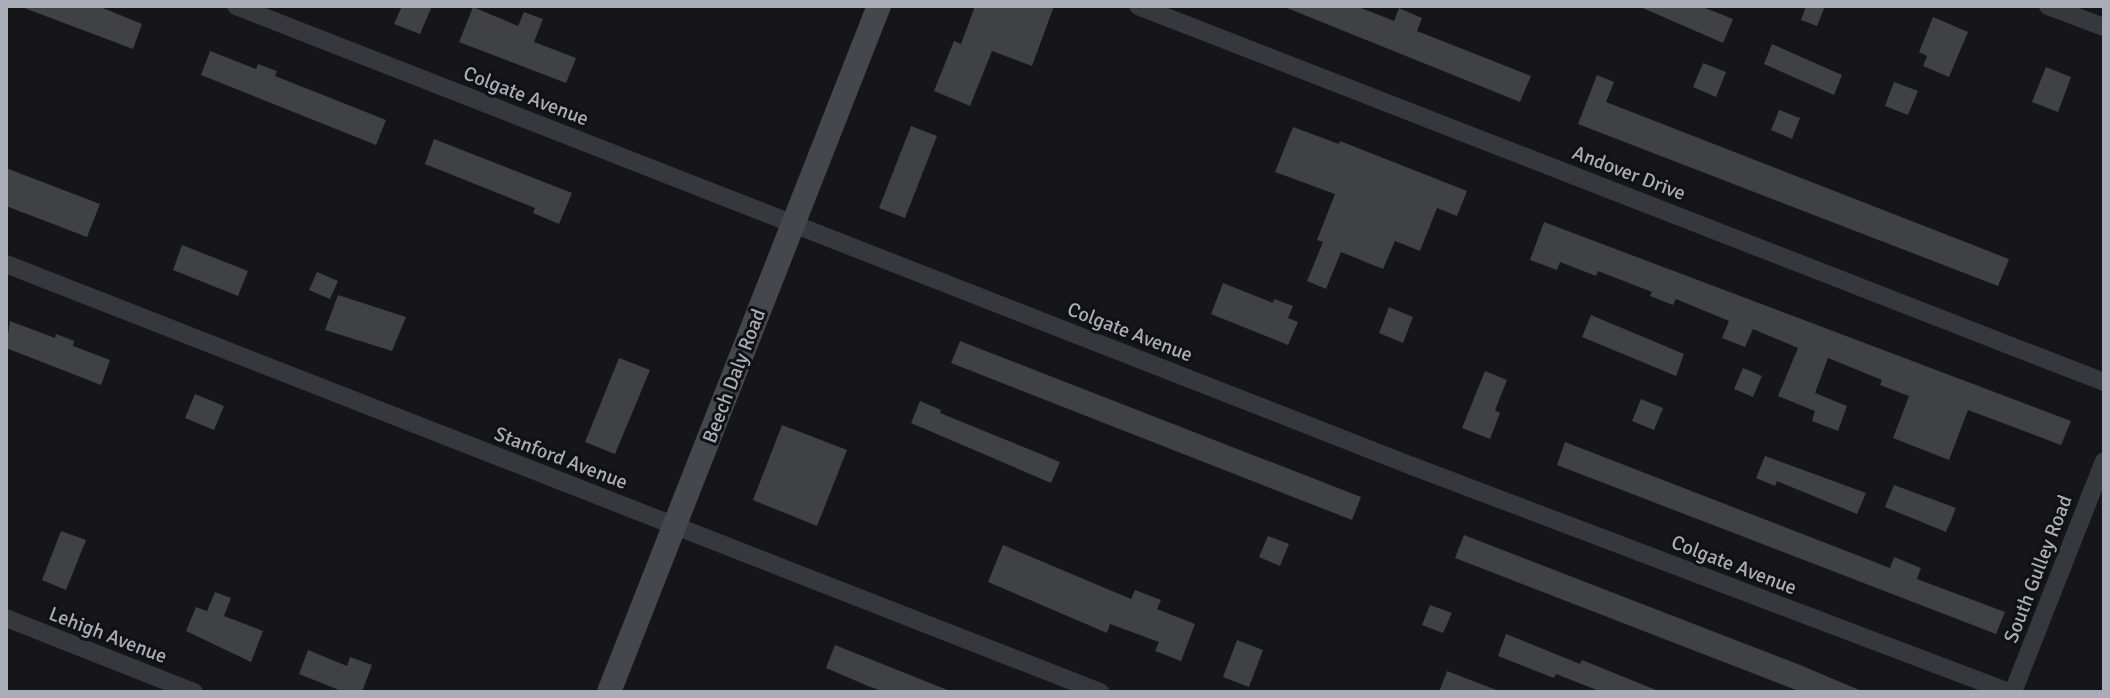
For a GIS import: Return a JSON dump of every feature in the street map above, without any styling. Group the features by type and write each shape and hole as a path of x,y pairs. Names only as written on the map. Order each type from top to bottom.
{"main road":[{"name":"Beech Daly Road","path":"609,692 879,6"}],"street":[{"name":"Colgate Avenue","path":"236,6 1412,466 2011,692"},
{"name":"Andover Drive","path":"1138,6 2104,382"},
{"path":"2048,6 2104,27"},
{"name":"Stanford Avenue","path":"6,264 1100,692"},
{"name":"South Gulley Road","path":"2011,692 2104,461"},
{"name":"Lehigh Avenue","path":"6,618 194,692"}],"building":[{"path":"19,6 98,6 142,24 133,49"},
{"path":"402,6 432,6 420,34 394,24"},
{"path":"975,6 1054,6 1032,66 992,51 970,106 934,91 954,41 961,44"},
{"path":"1282,6 1356,6 1394,21 1399,8 1422,18 1417,31 1531,76 1520,102"},
{"path":"1638,6 1700,6 1733,19 1723,43"},
{"path":"1806,6 1825,6 1817,26 1801,20"},
{"path":"473,7 518,26 524,12 543,19 534,42 576,58 566,83 459,42"},
{"path":"1933,17 1968,32 1949,77 1923,66 1927,56 1919,52"},
{"path":"1772,44 1842,75 1834,95 1764,64"},
{"path":"210,51 256,69 258,64 277,71 275,76 386,120 376,145 201,75"},
{"path":"1703,63 1726,72 1716,97 1693,87"},
{"path":"2046,67 2071,77 2058,112 2032,102"},
{"path":"1597,75 1614,82 1606,102 2009,259 1998,286 1578,124"},
{"path":"1894,82 1918,91 1908,115 1885,106"},
{"path":"1779,110 1800,118 1792,139 1771,130"},
{"path":"911,126 937,136 905,218 879,208"},
{"path":"1293,127 1339,144 1340,141 1467,191 1457,216 1437,208 1420,251 1395,241 1383,269 1341,252 1326,289 1307,281 1323,242 1317,240 1335,194 1275,172"},
{"path":"434,139 572,193 559,224 533,213 535,208 425,164"},
{"path":"6,168 100,204 87,237 6,206"},
{"path":"1544,222 2071,421 2061,445 1968,410 1949,460 1893,438 1909,396 1880,385 1882,380 1828,358 1815,393 1847,406 1838,431 1812,421 1815,411 1778,396 1798,348 1753,329 1745,347 1722,338 1729,321 1676,299 1673,305 1650,296 1652,292 1598,271 1596,276 1560,262 1557,270 1530,260"},
{"path":"182,245 248,271 238,296 173,270"},
{"path":"317,272 338,281 330,299 309,290"},
{"path":"1223,283 1273,303 1274,299 1293,306 1288,318 1298,322 1288,345 1211,314"},
{"path":"338,295 406,317 392,351 325,330"},
{"path":"1389,307 1413,317 1403,343 1379,333"},
{"path":"1591,315 1684,354 1676,376 1582,337"},
{"path":"10,321 55,338 56,334 74,341 73,346 110,360 101,385 6,348"},
{"path":"960,341 1361,497 1352,520 951,363"},
{"path":"619,358 650,370 615,454 585,442"},
{"path":"1743,368 1762,376 1753,397 1734,389"},
{"path":"1485,371 1507,380 1495,410 1500,413 1490,439 1462,428"},
{"path":"195,394 224,406 214,430 185,418"},
{"path":"1641,399 1663,408 1654,430 1632,421"},
{"path":"920,401 941,410 940,413 1060,462 1051,483 911,423"},
{"path":"782,425 847,450 817,526 753,500"},
{"path":"1565,442 1890,568 1894,557 1921,568 1917,579 2005,612 1996,634 1557,465"},
{"path":"1765,456 1866,493 1857,514 1777,481 1775,486 1756,478"},
{"path":"1894,485 1956,508 1946,532 1885,507"},
{"path":"61,531 86,540 66,590 42,580"},
{"path":"1464,535 1864,692 1801,692 1455,558"},
{"path":"1268,536 1289,544 1280,566 1259,557"},
{"path":"1003,545 1131,599 1135,590 1161,600 1157,609 1195,624 1181,661 1155,651 1159,642 1110,624 1107,633 988,582"},
{"path":"215,592 231,598 224,616 263,631 251,662 186,631 196,607 207,611"},
{"path":"1430,605 1452,613 1443,633 1422,625"},
{"path":"1506,634 1661,692 1602,692 1556,674 1554,678 1498,656"},
{"path":"1237,640 1263,650 1249,687 1223,677"},
{"path":"835,645 950,692 884,692 868,686 826,668"},
{"path":"308,650 347,666 350,657 372,665 362,692 344,692 299,674"},
{"path":"1447,671 1499,691 1439,692"}]}
